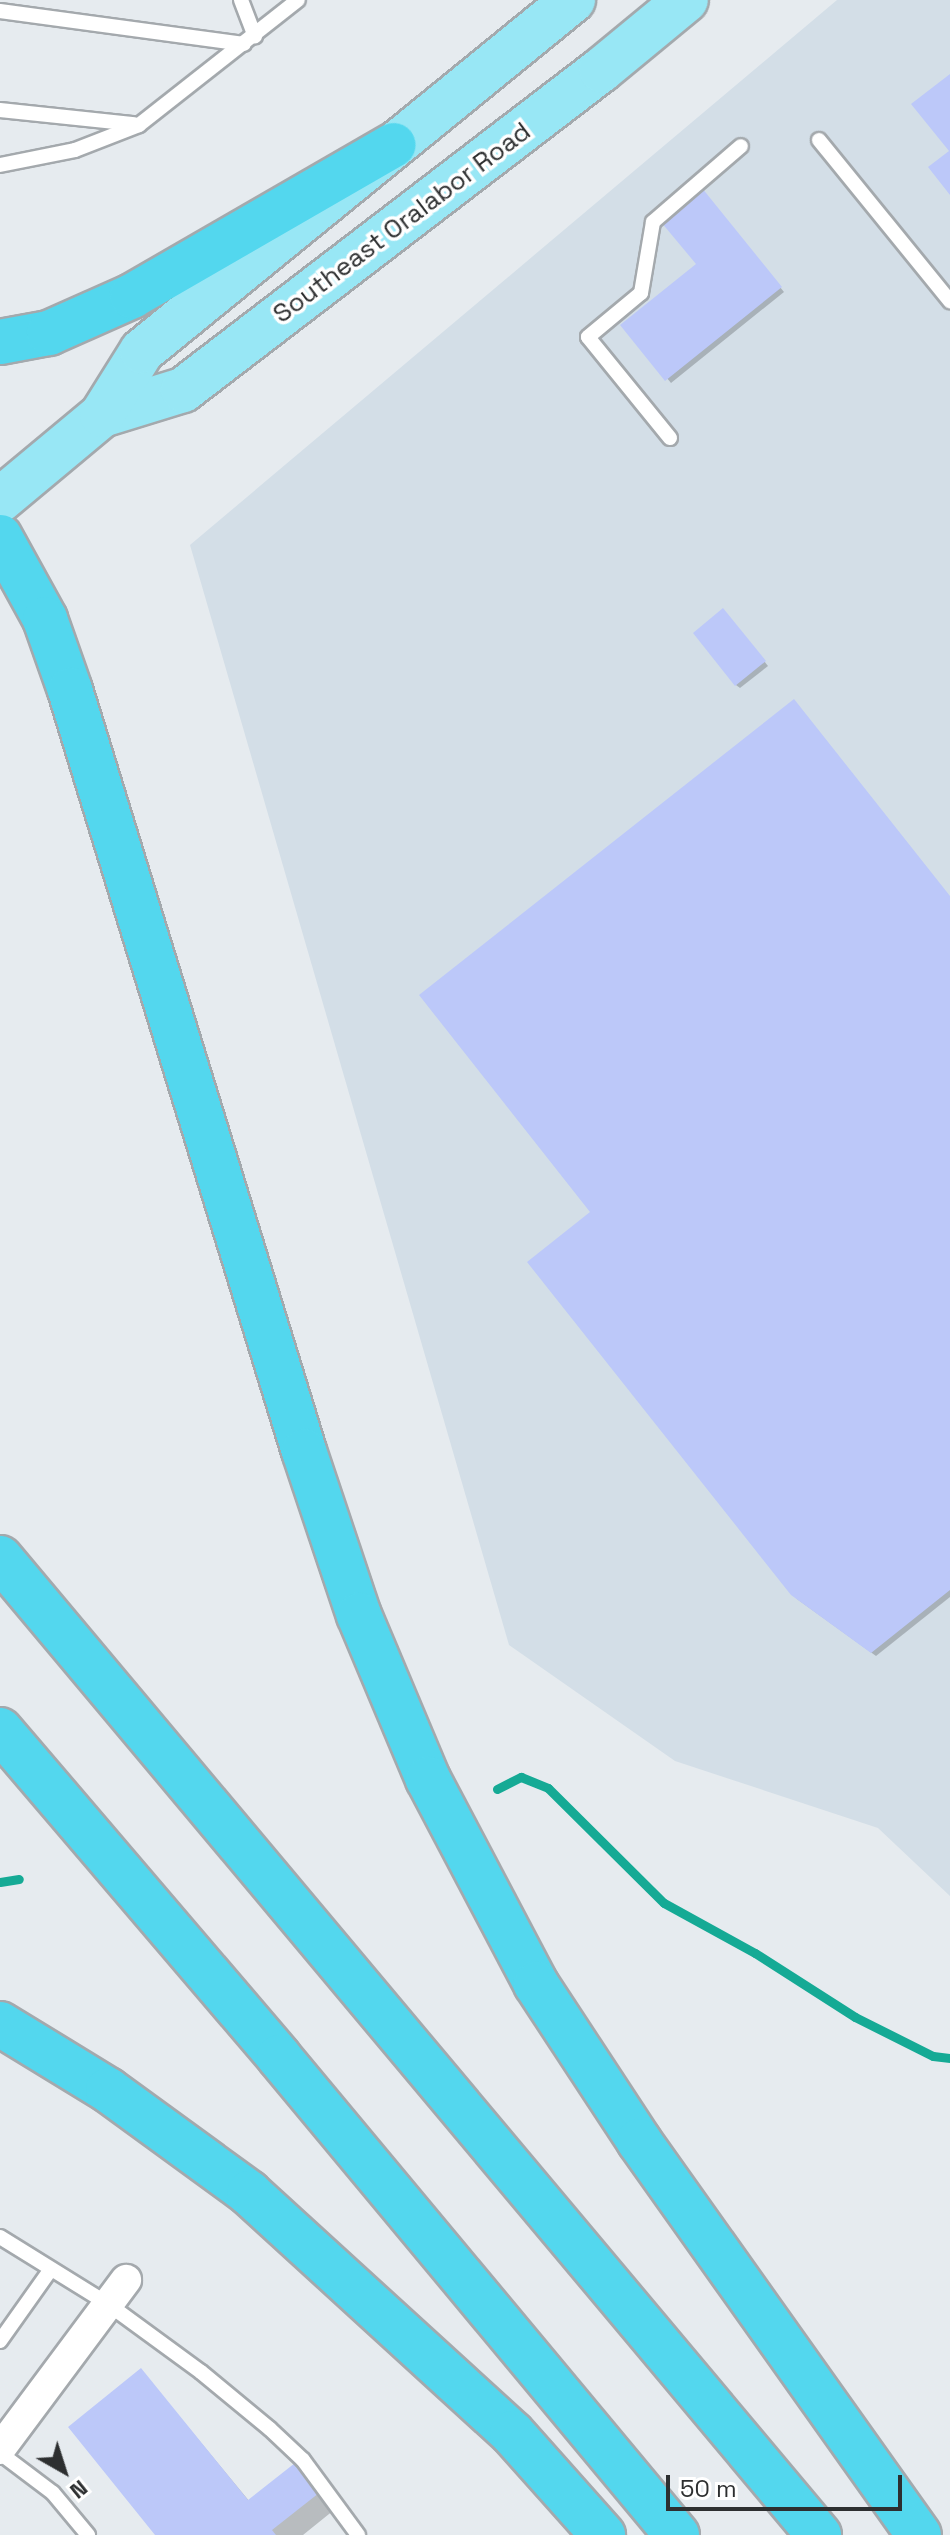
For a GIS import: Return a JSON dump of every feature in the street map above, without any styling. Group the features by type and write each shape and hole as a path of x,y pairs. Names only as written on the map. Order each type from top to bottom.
{"highway":[{"path":"0,342 49,333 132,296 394,145"},
{"path":"0,537 45,619 70,690 304,1451 359,1615 428,1779 536,1984 639,2141 919,2535"},
{"path":"0,1558 819,2535"},
{"path":"0,1730 269,2044 677,2535"},
{"path":"0,2024 108,2090 249,2193 512,2433 603,2535"}],"main road":[{"name":"Southeast Oralabor Road","path":"0,500 102,415 142,351 573,0"},
{"name":"Southeast Oralabor Road","path":"102,415 183,390 601,70 686,0"}],"street":[{"path":"0,2451 126,2280"}],"lane":[{"path":"241,0 250,40"},
{"path":"0,165 75,150 139,125 298,0"},
{"path":"0,11 250,40"},
{"path":"0,110 139,125"},
{"path":"819,140 950,301"},
{"path":"670,438 588,337 641,293 653,222 741,146"},
{"path":"0,2237 108,2304 201,2372 270,2429 303,2460 358,2535"},
{"path":"0,2341 51,2269"},
{"path":"0,2451 53,2493 88,2535"}],"shaded area":[{"path":"837,0 950,0 950,1896 878,1828 675,1761 509,1645 190,545"}],"building":[{"path":"950,74 950,195 928,167 949,151 911,104"},
{"path":"702,188 782,287 665,381 620,325 696,264 661,222"},
{"path":"723,608 766,661 735,686 693,633"},
{"path":"794,699 950,896 950,1590 871,1653 791,1595 527,1262 590,1212 419,995"},
{"path":"141,2368 248,2500 295,2463 319,2493 272,2530 276,2535 155,2535 68,2427"}],"waterway":[{"path":"497,1789 521,1777 548,1788 664,1903 755,1953 855,2017 933,2056 950,2058"},
{"path":"0,1882 19,1879"}]}
